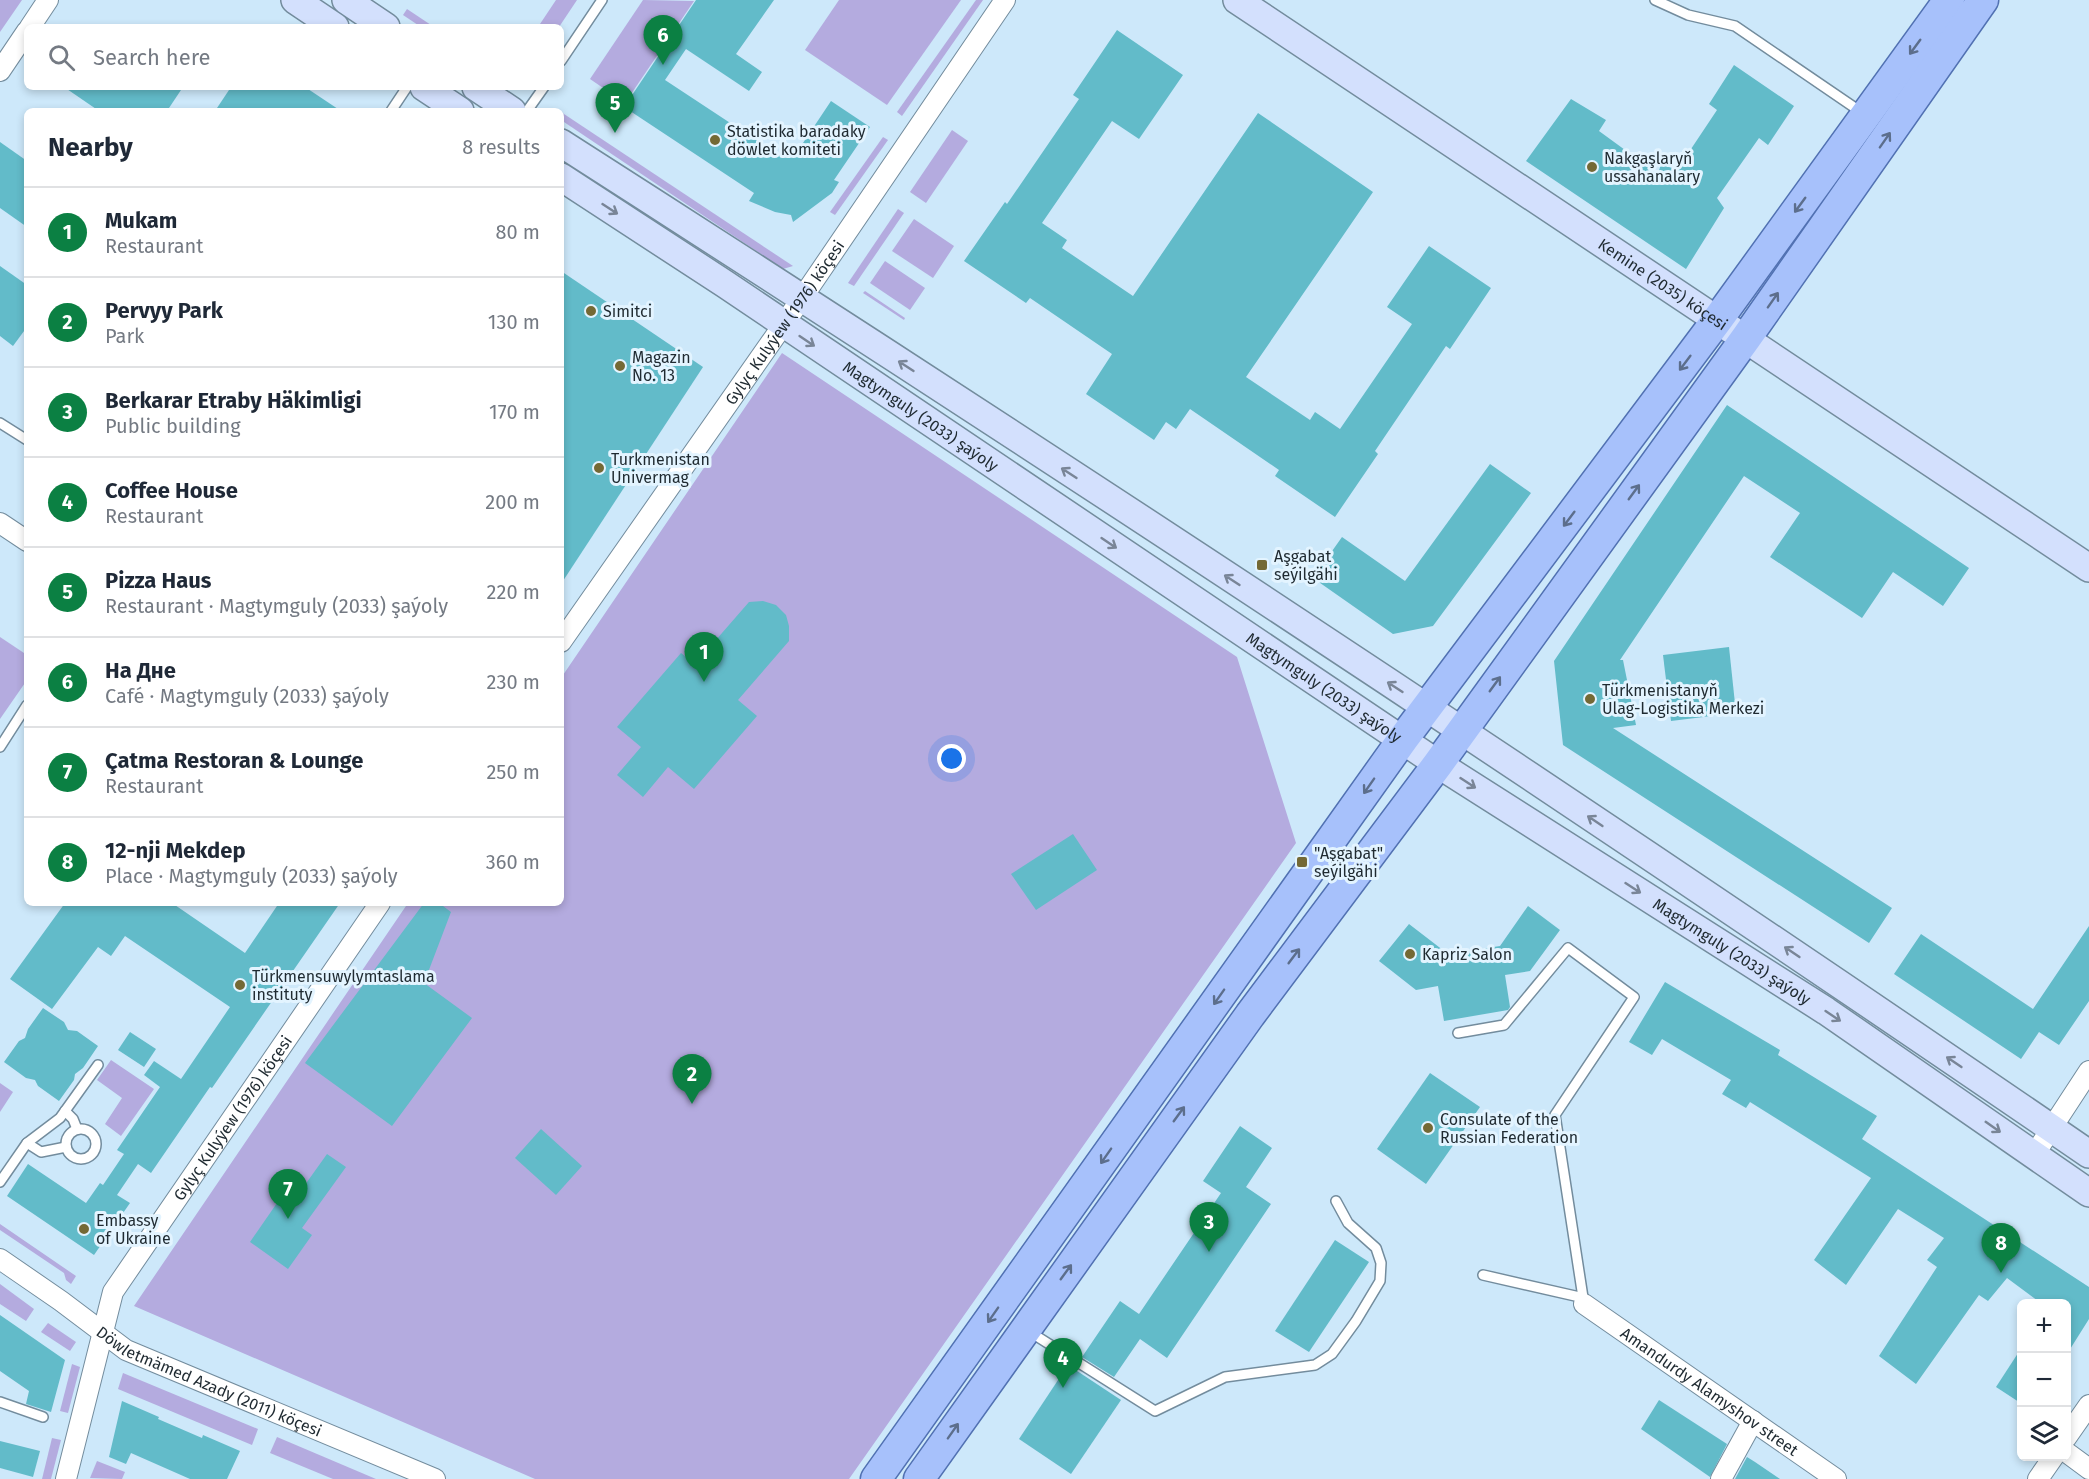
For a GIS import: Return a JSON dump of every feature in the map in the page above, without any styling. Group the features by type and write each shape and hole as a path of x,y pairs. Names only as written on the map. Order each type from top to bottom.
{"main road":[{"path":"295,0 331,24"},
{"path":"346,0 382,24"},
{"name":"Kemine (2035) köçesi","path":"1237,0 2089,568"},
{"path":"876,1479 1402,739 1718,319 1949,0"},
{"path":"919,1479 1250,1015 1438,764 1746,338 1983,0"},
{"path":"428,90 456,108"},
{"path":"480,90 508,108"},
{"name":"Magtymguly (2033) şaýoly","path":"564,145 802,298 1427,708 1831,978 2089,1154"},
{"name":"Magtymguly (2033) şaýoly","path":"564,179 1438,764 1826,1011 2089,1193"}],"street":[{"path":"32,24 48,0"},
{"name":"Gylyç Kulyýew (1976) köçesi","path":"564,638 802,298 1005,0"},
{"path":"0,70 24,35"},
{"path":"0,523 24,539"},
{"name":"Gylyç Kulyýew (1976) köçesi","path":"66,1479 113,1292 378,906"},
{"path":"2034,1155 2089,1071"},
{"name":"Döwletmämed Azady (2011) köçesi","path":"0,1259 126,1350 435,1479"},
{"name":"Amandurdy Alamyshov street","path":"1584,1301 1836,1479"},
{"path":"2071,1432 2089,1405"},
{"path":"1721,1479 1753,1421"},
{"path":"2071,1455 2089,1469"},
{"path":"2038,1479 2051,1461"}],"lane":[{"path":"564,57 602,0"},
{"path":"1655,0 1688,15 1735,26 1866,115"},
{"path":"393,108 405,90"},
{"path":"529,108 542,90"},
{"path":"0,423 24,438"},
{"path":"0,747 24,710"},
{"path":"1458,1033 1504,1025 1568,948 1634,998 1555,1115 1584,1301 1483,1275"},
{"path":"0,1182 27,1143 60,1118 98,1065"},
{"path":"65,1112 73,1119 77,1129"},
{"path":"77,1129 86,1129 93,1134 97,1142 95,1151 90,1157 81,1159 73,1157 66,1147 68,1137 77,1129"},
{"path":"27,1143 41,1152 66,1147"},
{"path":"1025,1329 1155,1410 1225,1377 1321,1362 1332,1354 1356,1321 1380,1281 1381,1263 1376,1248 1348,1223 1336,1201"},
{"path":"0,1402 43,1417"}],"shaded area":[{"path":"0,0 22,0 0,32"},
{"path":"556,0 577,0 561,24 540,24"},
{"path":"643,0 694,1 625,103 590,79"},
{"path":"839,0 961,0 887,105 805,50"},
{"path":"976,0 983,0 902,116 897,112"},
{"path":"407,9 430,24 416,24 403,15"},
{"path":"564,114 793,266 783,269 564,122"},
{"path":"952,130 968,141 926,203 910,192"},
{"path":"883,137 888,140 835,215 830,212"},
{"path":"898,209 904,213 854,286 848,283"},
{"path":"914,219 954,246 933,278 892,251"},
{"path":"885,261 925,288 910,310 870,283"},
{"path":"865,291 905,318 904,320 863,293"},
{"path":"782,353 1237,657 1296,843 849,1479 535,1479 134,1306 406,906 564,906 564,674"},
{"path":"0,637 24,653 24,684 0,719"},
{"path":"111,1060 154,1089 121,1136 105,1124 122,1098 97,1080"},
{"path":"0,1083 13,1092 0,1112"},
{"path":"0,1224 76,1276 71,1284 66,1280 64,1273 0,1230"},
{"path":"0,1284 34,1309 26,1321 0,1304"},
{"path":"48,1323 76,1342 70,1351 41,1332"},
{"path":"72,1364 80,1367 68,1413 60,1411"},
{"path":"123,1373 258,1429 252,1445 118,1389"},
{"path":"277,1437 376,1479 333,1479 270,1453"},
{"path":"52,1438 61,1440 51,1479 42,1479"},
{"path":"97,1461 125,1472 122,1479 90,1478"}],"building":[{"name":"Statistika baradaky döwlet komiteti","path":"696,0 774,0 736,54 762,72 749,91 686,49 665,80 779,155 797,152 831,101 870,127 834,180 839,182 832,193 793,222 791,215 775,212 749,201 754,193 624,107"},
{"path":"1117,30 1183,75 1139,139 1112,121 1042,223 1067,240 1062,248 1133,296 1258,113 1373,192 1246,377 1310,420 1315,412 1340,429 1412,324 1387,307 1429,246 1491,288 1450,349 1446,346 1375,451 1378,454 1335,517 1275,476 1279,470 1190,409 1176,429 1166,422 1154,440 1086,394 1112,354 1030,298 1026,303 964,261 1005,202 1007,204 1079,99 1073,95"},
{"name":"Nakgaşlaryň ussahanalary","path":"1734,65 1794,106 1768,145 1759,138 1717,198 1724,208 1686,269 1526,161 1571,99 1606,120 1599,131 1658,174 1661,164 1677,170 1717,110 1709,104"},
{"path":"68,90 181,90 169,108 95,108"},
{"path":"229,90 310,90 336,108 217,108"},
{"path":"0,142 24,159 24,225 0,208"},
{"path":"0,266 24,283 24,331 13,346 0,336"},
{"name":"Turkmenistan Univermag","path":"564,273 703,367 564,579"},
{"path":"1727,405 1969,568 1943,606 1893,572 1862,618 1770,557 1800,513 1744,476 1620,660 1623,660 1636,725 1613,728 1892,908 1869,943 1563,745 1554,661"},
{"path":"1490,464 1531,493 1433,626 1393,634 1313,578 1342,537 1405,581"},
{"path":"763,601 776,605 786,615 789,641 738,700 757,716 694,789 668,767 643,797 617,775 641,747 617,727 681,653 695,664 749,602"},
{"path":"1729,647 1736,713 1671,721 1663,655"},
{"path":"1073,834 1097,870 1036,910 1011,874"},
{"path":"63,906 176,906 245,953 277,906 338,906 151,1173 138,1164 117,1195 130,1203 94,1255 7,1196 28,1164 86,1203 100,1183 103,1185 124,1154 117,1150 160,1087 144,1075 154,1061 181,1079 230,1007 125,936 111,956 98,947 52,1009 10,979"},
{"path":"422,906 443,906 451,912 424,983 472,1018 392,1126 305,1063"},
{"path":"1528,906 1560,930 1530,971 1505,975 1510,1007 1508,1010 1444,1021 1438,986 1416,990 1379,961 1409,924 1448,954 1500,946"},
{"path":"2089,926 2089,1001 2059,1045 2039,1032 2021,1059 1894,974 1921,934 2033,1009"},
{"path":"1665,982 1780,1050 1778,1055 1877,1116 1862,1139 2089,1287 2089,1319 2071,1348 2071,1299 2035,1299 2007,1278 1988,1301 1979,1295 1916,1384 1879,1356 1937,1267 1927,1260 1944,1238 1898,1209 1846,1285 1814,1260 1871,1178 1750,1102 1746,1108 1722,1094 1731,1080 1662,1039 1652,1055 1629,1042"},
{"path":"43,1008 64,1022 68,1030 77,1031 98,1046 83,1068 75,1074 74,1080 59,1101 38,1086 35,1080 26,1078 4,1062 19,1041 25,1038 28,1029"},
{"path":"130,1032 156,1049 144,1067 118,1050"},
{"name":"Consulate of the Russian Federation","path":"1430,1073 1480,1107 1426,1184 1377,1149"},
{"path":"1240,1126 1272,1148 1246,1187 1271,1204 1167,1358 1140,1339 1114,1377 1082,1357 1120,1301 1139,1314 1221,1193 1203,1181"},
{"path":"541,1129 582,1166 556,1195 515,1158"},
{"path":"327,1154 346,1167 302,1228 312,1235 288,1269 250,1242 277,1203 287,1210"},
{"path":"1335,1240 1369,1262 1309,1352 1275,1331"},
{"path":"0,1315 65,1360 51,1412 26,1404 29,1391 0,1371"},
{"path":"2017,1355 2017,1401 1996,1387"},
{"path":"1068,1365 1121,1400 1071,1474 1019,1439"},
{"path":"1659,1400 1727,1444 1710,1477 1641,1429"},
{"path":"122,1401 202,1438 203,1435 240,1451 227,1479 190,1479 131,1453 126,1464 109,1457"},
{"path":"0,1441 40,1451 33,1477 0,1468"},
{"path":"1747,1457 1755,1462 1780,1479 1735,1479"}],"place":[{"name":"На Дне","path":"663,65"},
{"name":"Pizza Haus","path":"615,133"},
{"name":"Statistika baradaky döwlet komiteti","path":"715,140"},
{"name":"Nakgaşlaryň ussahanalary","path":"1592,167"},
{"name":"Simitci","path":"591,311"},
{"name":"Magazin No. 13","path":"620,366"},
{"name":"Turkmenistan Univermag","path":"599,468"},
{"name":"Aşgabat seýilgähi","path":"1262,565"},
{"name":"Mukam","path":"704,682"},
{"name":"Türkmenistanyň Ulag-Logistika Merkezi","path":"1590,699"},
{"name":"\"Aşgabat\" seýilgähi","path":"1302,862"},
{"name":"Kapriz Salon","path":"1410,954"},
{"name":"Türkmensuwylymtaslama instituty","path":"240,985"},
{"name":"Pervyy Park","path":"692,1104"},
{"name":"Consulate of the Russian Federation","path":"1428,1128"},
{"name":"Çatma Restoran & Lounge","path":"288,1219"},
{"name":"Embassy of Ukraine","path":"84,1229"},
{"name":"Berkarar Etraby Häkimligi","path":"1209,1252"},
{"name":"12-nji Mekdep","path":"2001,1273"},
{"name":"Coffee House","path":"1063,1388"}]}
